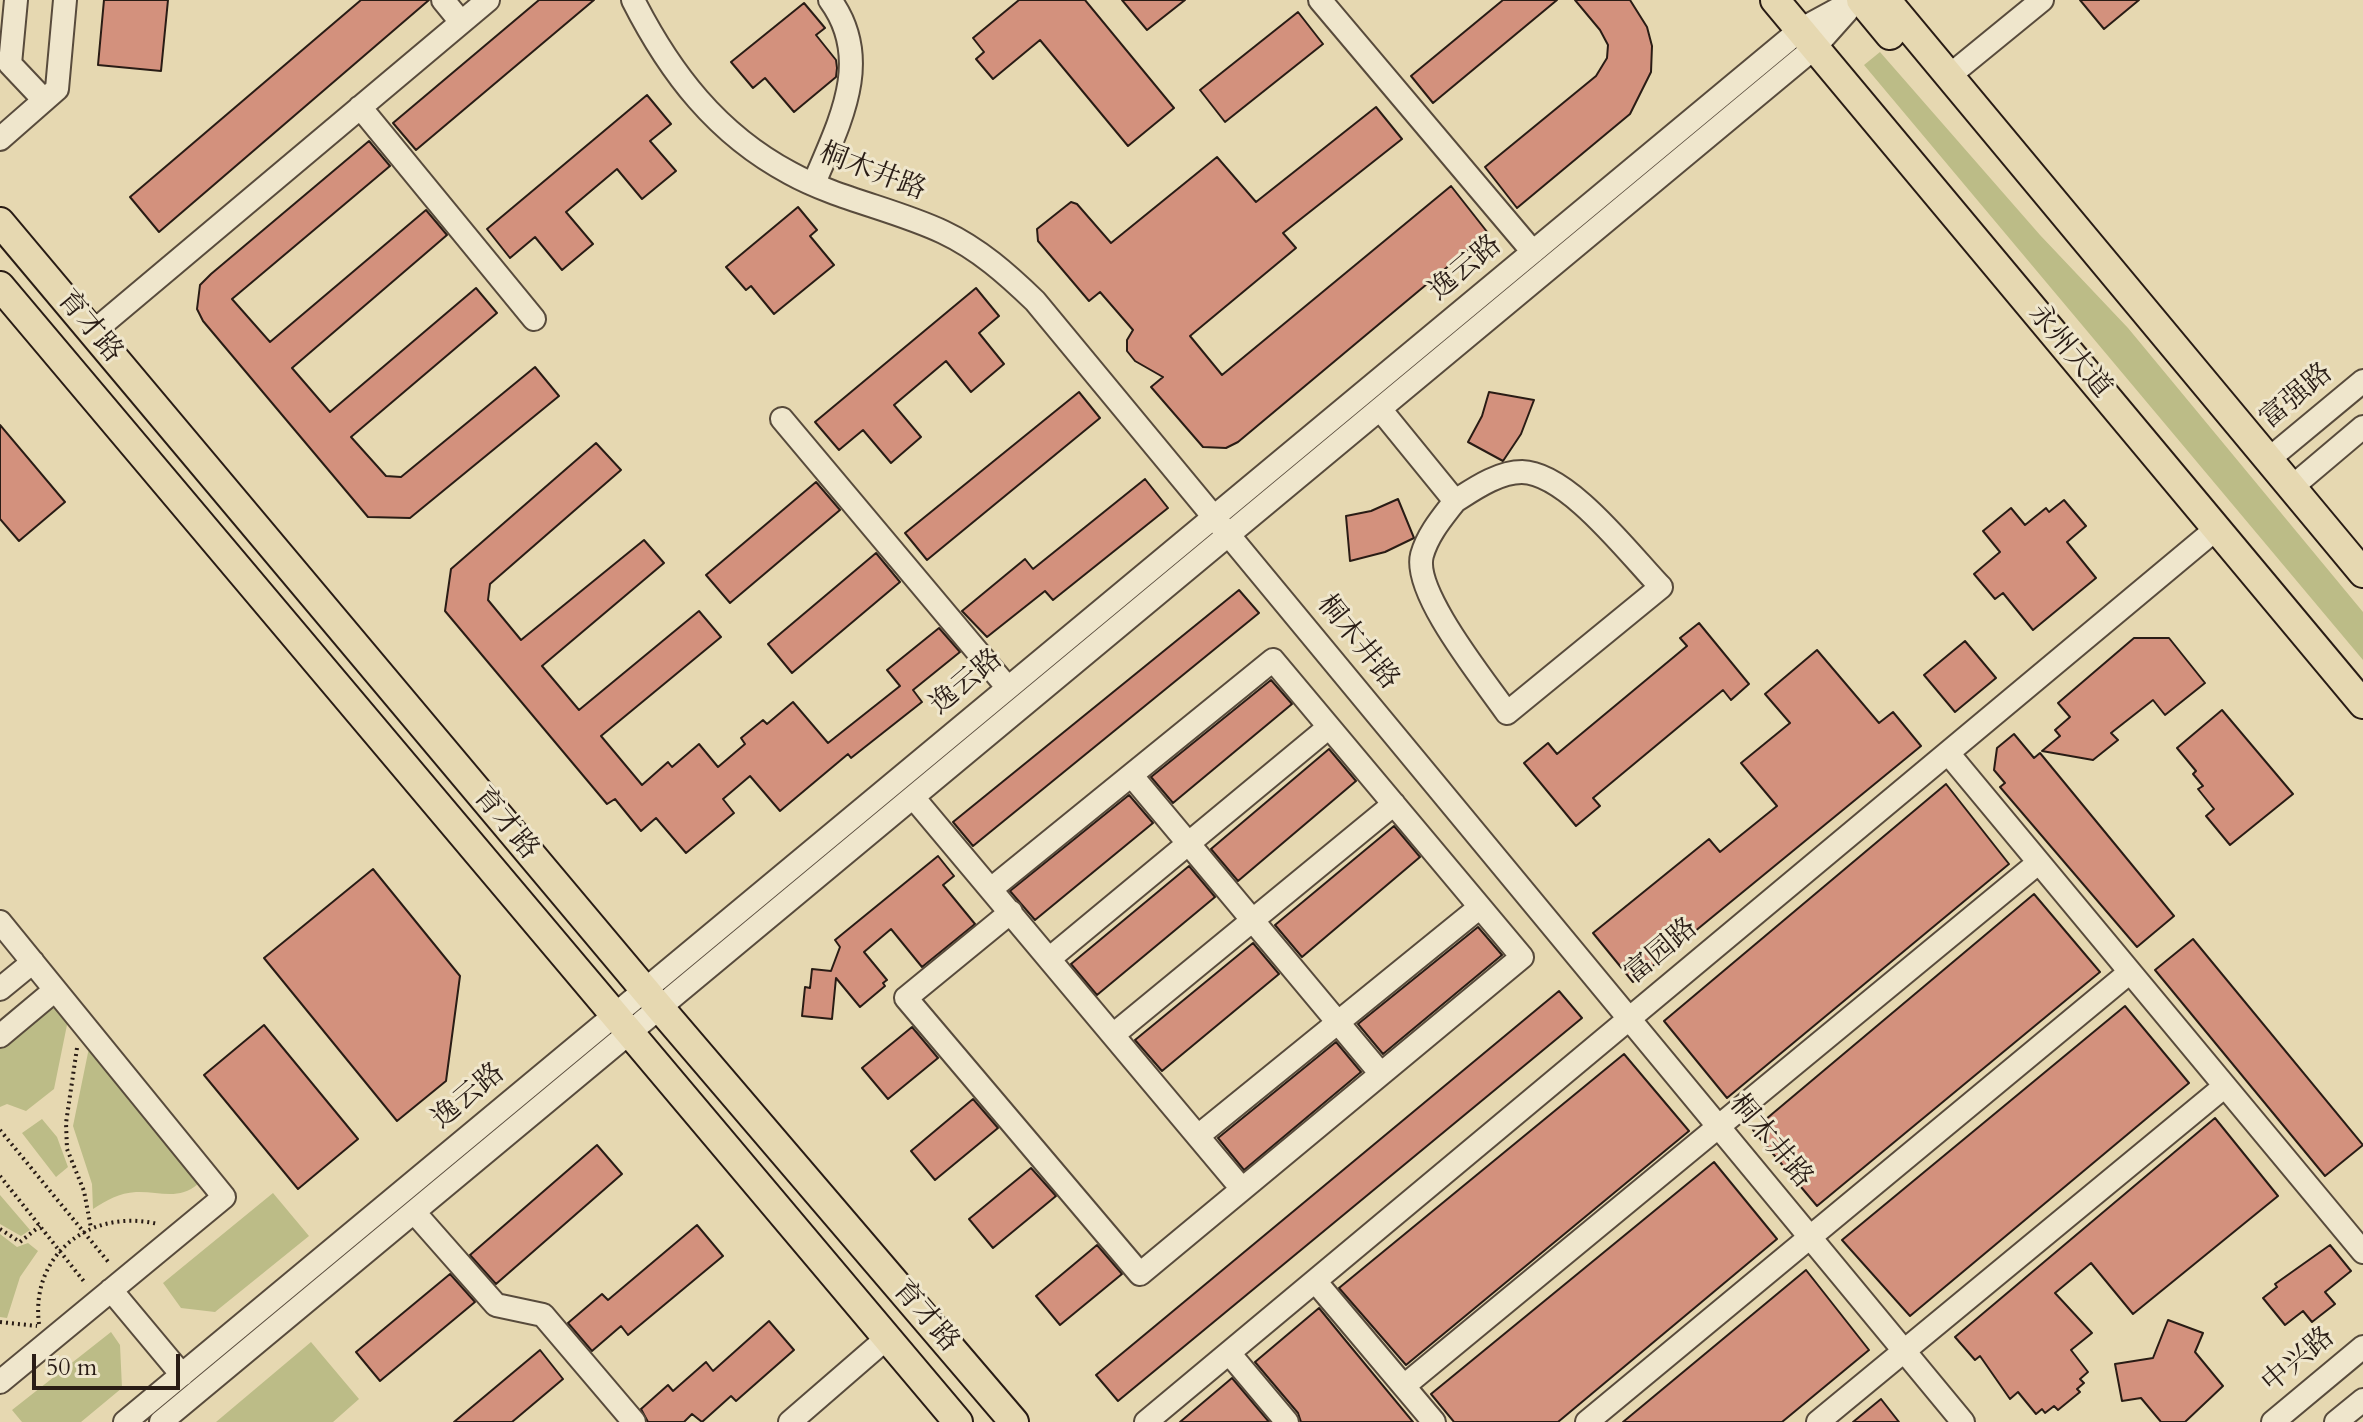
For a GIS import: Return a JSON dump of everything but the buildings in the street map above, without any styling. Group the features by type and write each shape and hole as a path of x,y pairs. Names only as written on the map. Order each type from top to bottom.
{"main road":[{"name":"永州大道","path":"1775,0 2363,704"},
{"path":"1858,0 2055,233 2108,268"},
{"path":"1886,0 2363,573"},
{"name":"育才路","path":"0,222 652,999 1014,1422"},
{"name":"育才路","path":"0,286 958,1422"},
{"path":"522,907 553,881"},
{"path":"719,1141 751,1115"}],"street":[{"path":"16,0 10,64 44,100"},
{"path":"0,139 57,89 65,0"},
{"path":"443,0 461,22"},
{"path":"93,332 488,0"},
{"name":"桐木井路","path":"633,0 651,36 687,90 719,123 790,174 943,232 992,261 1035,301 1963,1422"},
{"path":"814,183 844,111 852,77 851,46 839,13 830,0"},
{"path":"1320,0 1533,252"},
{"name":"逸云路","path":"125,1422 621,1025 1008,688 1533,252 1858,0"},
{"path":"1949,76 2042,0"},
{"name":"逸云路","path":"652,999 913,797 1230,534 1380,409 1807,39"},
{"path":"360,107 534,319"},
{"name":"富强路","path":"2269,459 2363,381"},
{"path":"1380,409 1455,501"},
{"path":"782,419 1008,688"},
{"path":"2292,487 2363,427"},
{"path":"1522,472 1550,480 1571,494 1661,587 1507,713 1437,609 1425,583 1421,557 1433,530 1455,501 1488,481 1522,472"},
{"name":"富园路","path":"1146,1422 2216,529"},
{"path":"991,889 1273,660 1522,957 1140,1274 906,998 1011,912"},
{"path":"1049,959 1329,727"},
{"path":"1948,753 2363,1252"},
{"path":"1132,776 1381,1074"},
{"path":"913,797 1242,1189"},
{"path":"1113,1035 1394,804"},
{"path":"1404,1386 2038,863"},
{"path":"1198,1136 1480,907"},
{"path":"0,922 224,1197 111,1290 43,1335 0,1382"},
{"path":"0,989 33,962"},
{"path":"1587,1422 2130,972"},
{"path":"0,1036 55,990"},
{"name":"逸云路","path":"161,1422 414,1212 621,1025"},
{"path":"1818,1422 2225,1086"},
{"path":"414,1212 496,1305 543,1315 634,1422"},
{"path":"1315,1281 1434,1422"},
{"path":"111,1290 182,1375"},
{"path":"790,1422 887,1338"},
{"name":"中兴路","path":"2273,1422 2363,1347"},
{"path":"1229,1353 1287,1422"},
{"path":"2336,1422 2363,1400"}],"path":[{"path":"81,1022 66,1123 67,1149 84,1191 91,1228"},
{"path":"0,1130 84,1233 111,1290"},
{"path":"0,1176 61,1252 111,1290"},
{"path":"0,1322 43,1335 37,1305 51,1262 91,1228 113,1220 133,1218 158,1224 178,1234"},
{"path":"0,1229 20,1242 40,1226"}],"green space":[{"path":"1880,52 2040,235 2128,328 2363,612 2363,660 1864,65"},
{"path":"52,1004 69,1015 54,1089 26,1111 7,1104 0,1107 0,1048"},
{"path":"90,1043 197,1175 198,1184 176,1194 124,1194 93,1209 92,1184 73,1126"},
{"path":"42,1119 57,1137 68,1167 56,1177 22,1133"},
{"path":"273,1193 309,1236 215,1312 181,1308 163,1283"},
{"path":"0,1195 30,1230 21,1236 0,1224"},
{"path":"0,1234 17,1247 28,1243 38,1251 20,1277 7,1318 0,1317"},
{"path":"111,1332 120,1345 122,1388 81,1422 22,1422 12,1410"},
{"path":"311,1342 359,1399 333,1422 216,1422"}]}
